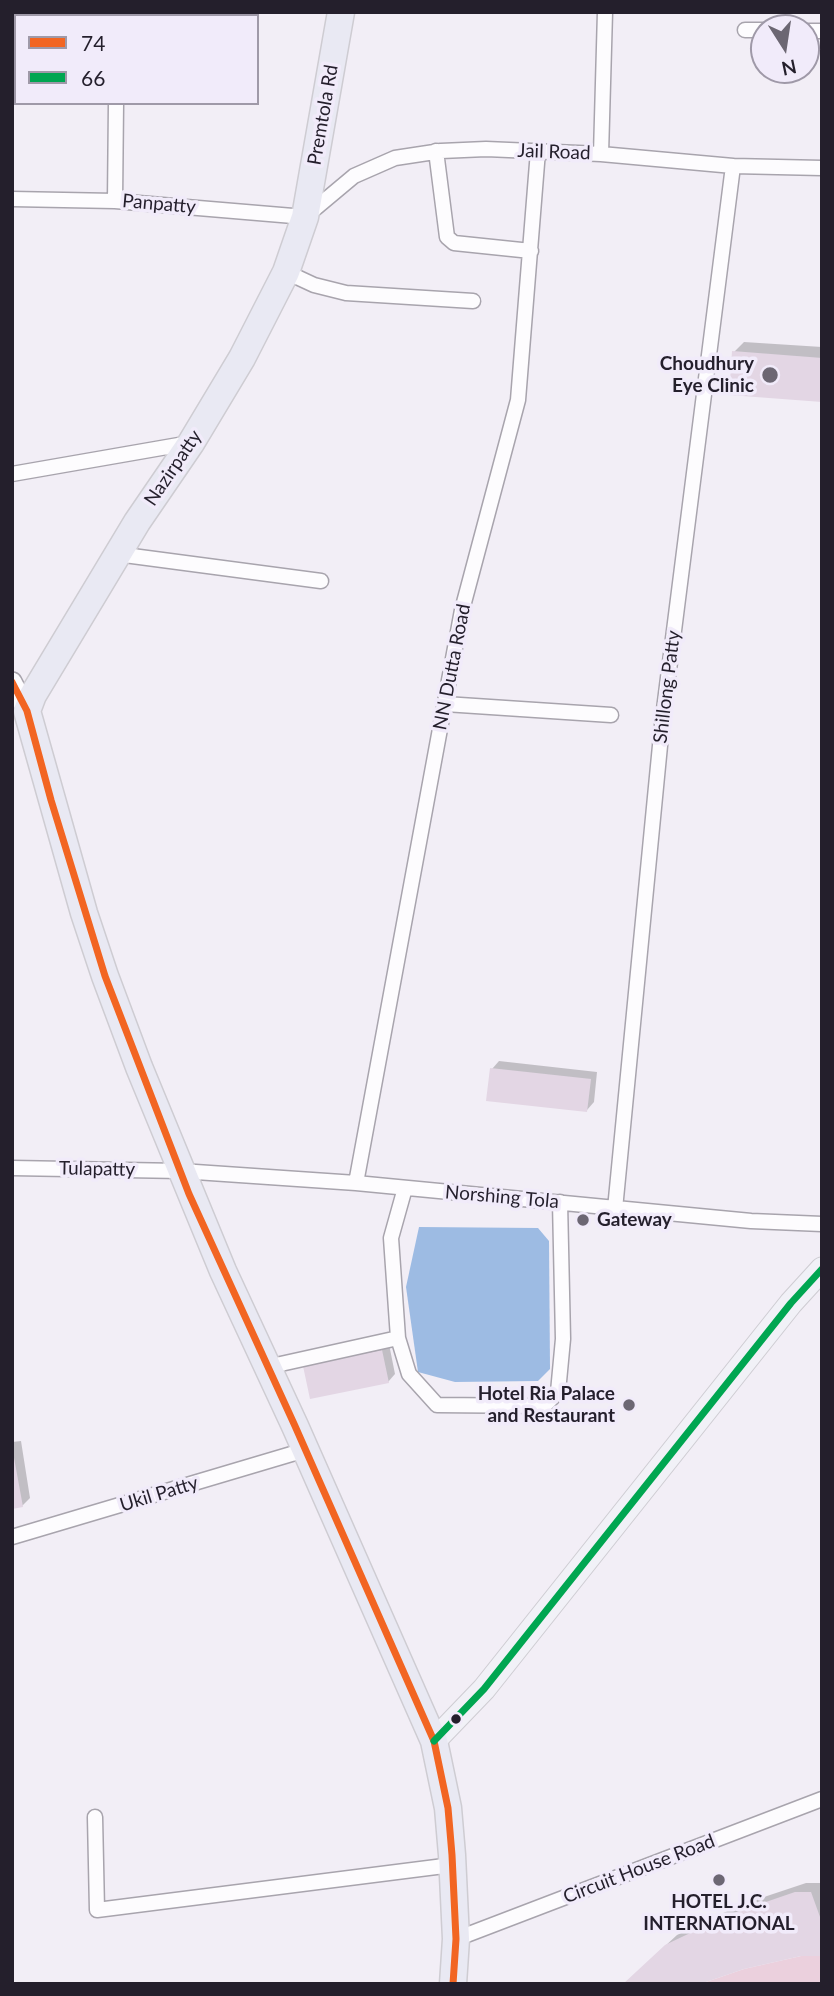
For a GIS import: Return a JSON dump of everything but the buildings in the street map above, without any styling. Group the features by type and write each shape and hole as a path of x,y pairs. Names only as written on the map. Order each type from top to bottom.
{"highway":[{"name":"Premtola Rd","path":"305,217 341,12"},
{"name":"Nazirpatty","path":"20,711 33,695 117,554 191,443 242,358 286,272 305,217"},
{"path":"20,711 105,976 181,1171 223,1271 306,1450 434,1741 448,1808 456,1939 453,1984"}],"main road":[{"path":"434,1741 484,1689 791,1303 822,1269"}],"street":[{"path":"601,153 605,12"},
{"path":"745,30 750,30"},
{"path":"115,201 116,105"},
{"name":"Jail Road","path":"305,217 354,176 395,158 436,151 486,149 601,153 733,166 822,168"},
{"path":"436,151 447,237 454,243 531,251"},
{"name":"NN Dutta Road","path":"356,1183 444,704 477,552 518,400 538,151"},
{"name":"Shillong Patty","path":"615,1209 662,725 733,166"},
{"name":"Panpatty","path":"12,199 115,201 305,217"},
{"path":"286,272 314,285 346,293 473,301"},
{"path":"12,474 191,443"},
{"path":"117,554 321,581"},
{"path":"12,682 20,711"},
{"path":"444,704 611,715"},
{"name":"Tulapatty","path":"12,1168 181,1171"},
{"name":"Norshing Tola","path":"181,1171 356,1183 751,1221 822,1224"},
{"path":"405,1188 391,1238 398,1338 409,1374 437,1405 544,1406 558,1392 563,1339 560,1202"},
{"path":"267,1367 398,1338"},
{"name":"Ukil Patty","path":"12,1537 306,1450"},
{"name":"Circuit House Road","path":"456,1939 822,1799"},
{"path":"95,1817 97,1910 452,1865"}],"shaded area":[{"path":"801,1956 822,1956 822,1984 700,1984 744,1969"}],"water":[{"path":"419,1227 538,1228 549,1241 550,1369 538,1381 455,1382 418,1372 406,1287"}],"transit line":[{"name":"74","path":"12,682 27,711 51,800 105,976 189,1194 434,1741 448,1808 452,1855 456,1939 453,1984"},
{"name":"66","path":"434,1741 484,1689 791,1303 822,1269"}],"place":[{"name":"Choudhury Eye Clinic","path":"770,375"},
{"name":"Gateway","path":"583,1220"},
{"name":"Hotel Ria Palace and Restaurant","path":"629,1405"},
{"name":"HOTEL J.C. INTERNATIONAL","path":"719,1880"}]}
